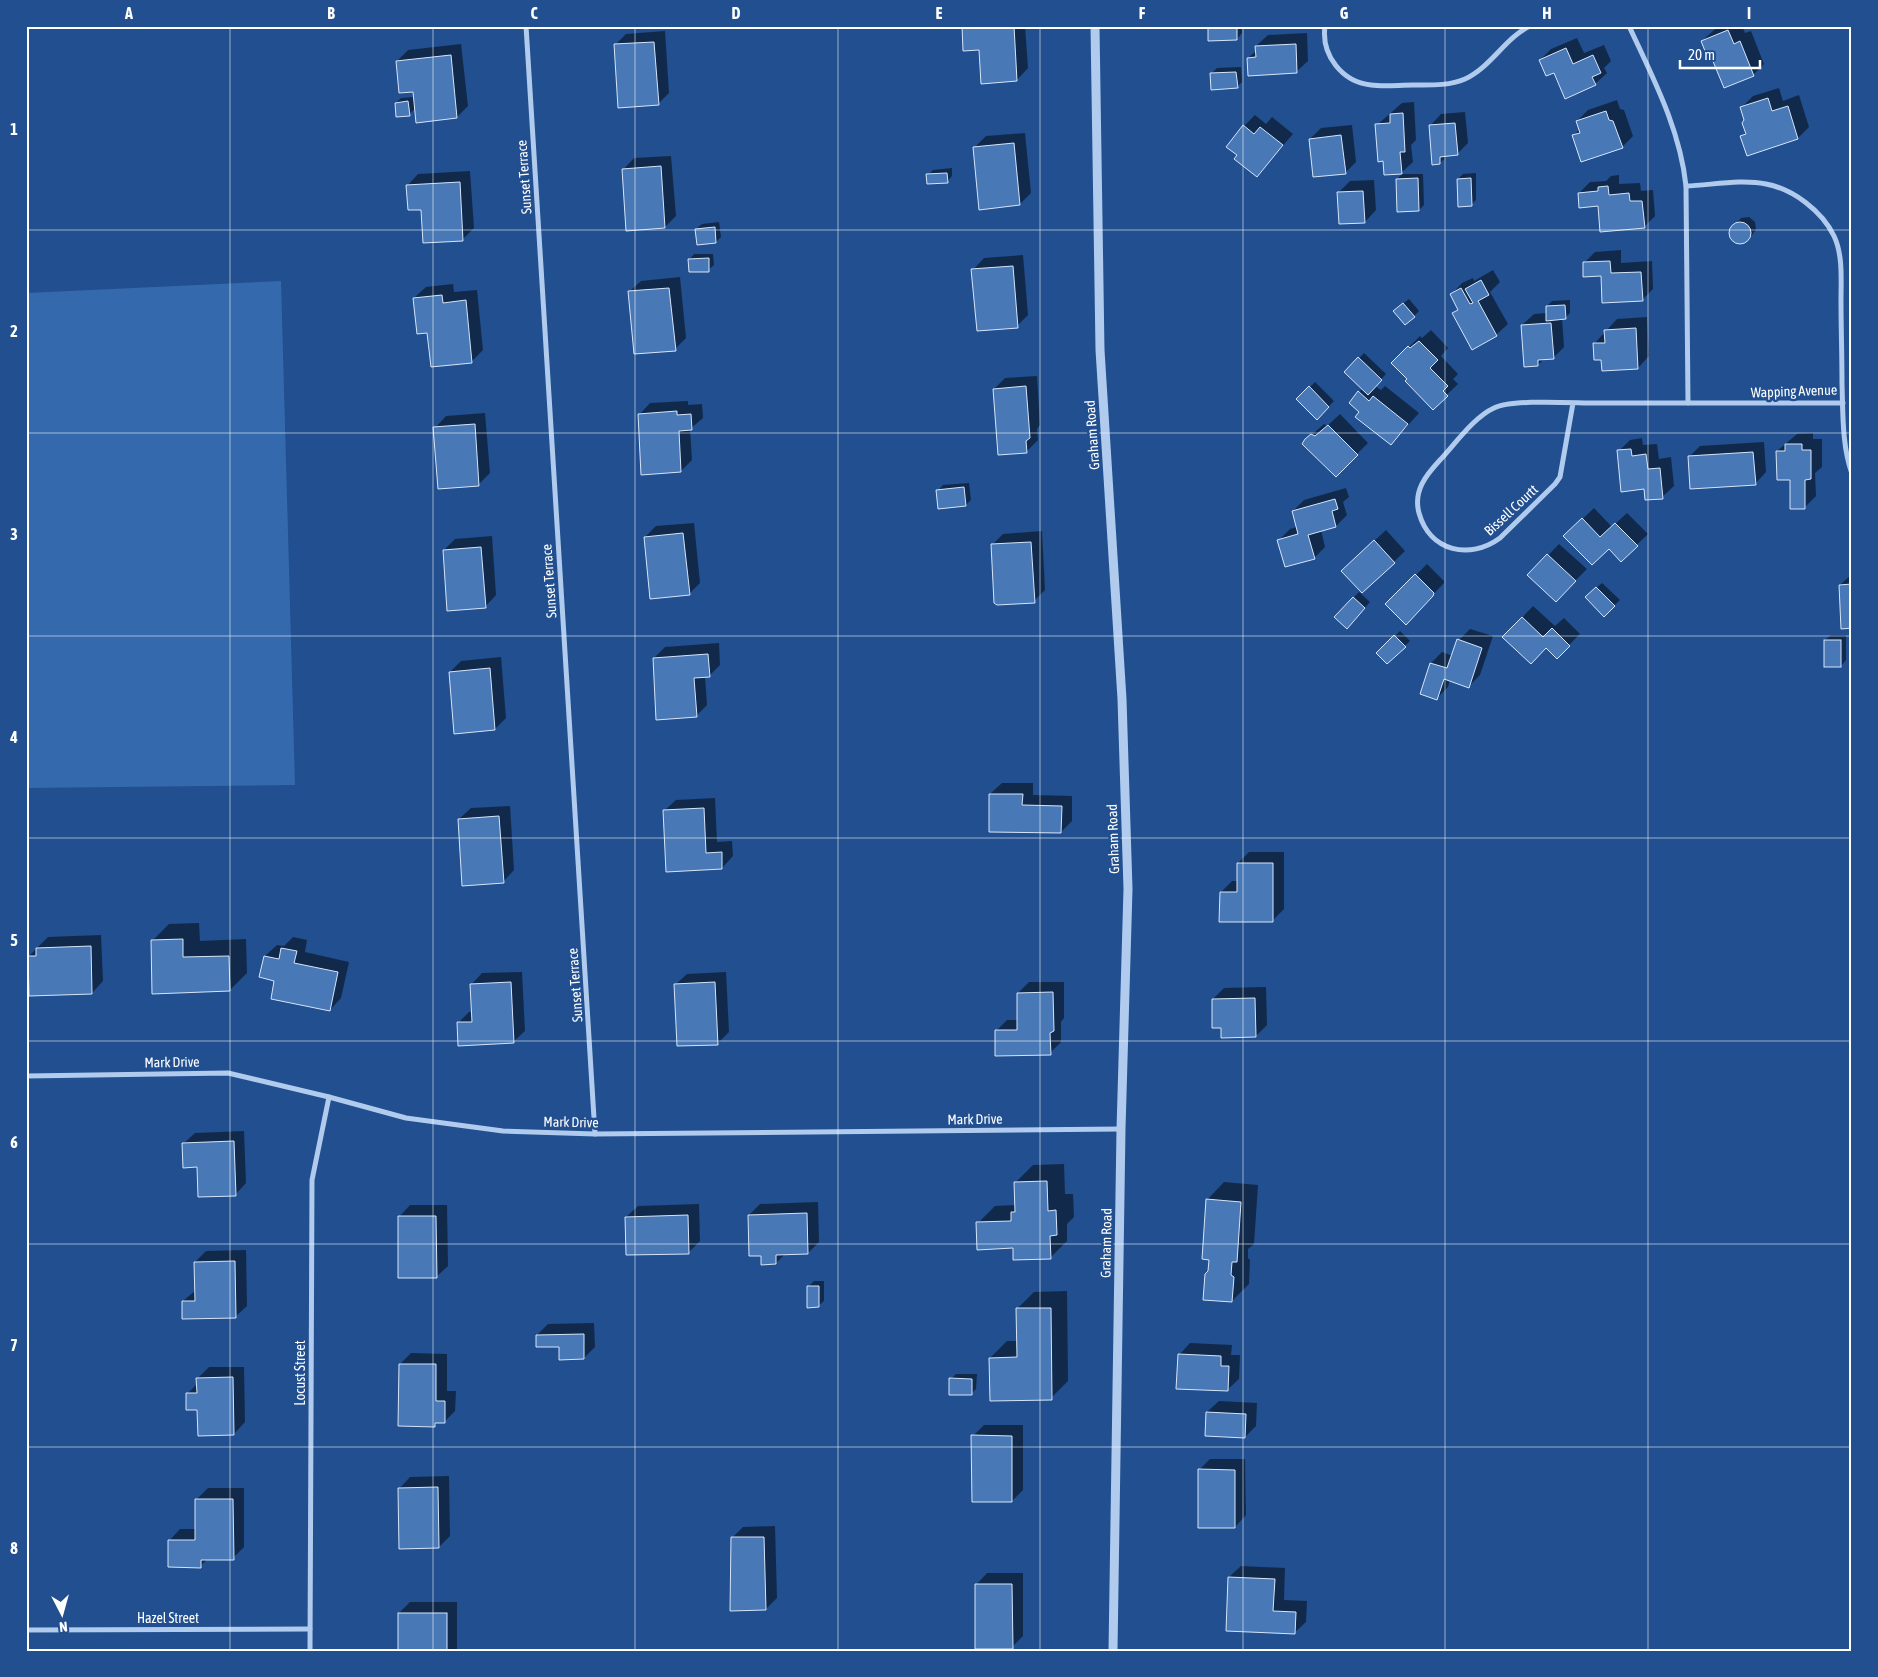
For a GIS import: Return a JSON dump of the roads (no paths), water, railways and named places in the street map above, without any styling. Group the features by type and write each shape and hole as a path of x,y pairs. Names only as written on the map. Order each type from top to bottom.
{"street":[{"name":"Sunset Terrace","path":"526,26 595,1134"},
{"name":"Graham Road","path":"1095,26 1100,350 1122,699 1128,889 1113,1651"},
{"path":"1325,26 1325,46 1330,58 1338,69 1347,77 1371,86 1437,85 1465,79 1476,72 1526,27"},
{"path":"1629,26 1667,109 1684,169 1686,186 1688,403"},
{"name":"Wapping Avenue","path":"1686,186 1746,183 1768,184 1784,190 1812,207 1830,228 1838,246 1841,273 1843,403 1688,403"},
{"name":"Bissell Courtt","path":"1573,402 1560,477 1500,538 1491,545 1469,551 1452,549 1438,542 1428,533 1418,509 1420,485 1426,474 1484,413 1495,407 1507,404 1573,402 1688,403"},
{"path":"1843,403 1846,453 1852,474"},
{"name":"Mark Drive","path":"26,1076 228,1073 406,1118 503,1132 595,1134 1122,1129"},
{"name":"Locust Street","path":"310,1651 312,1180 329,1097"},
{"name":"Hazel Street","path":"26,1630 310,1629"}]}
